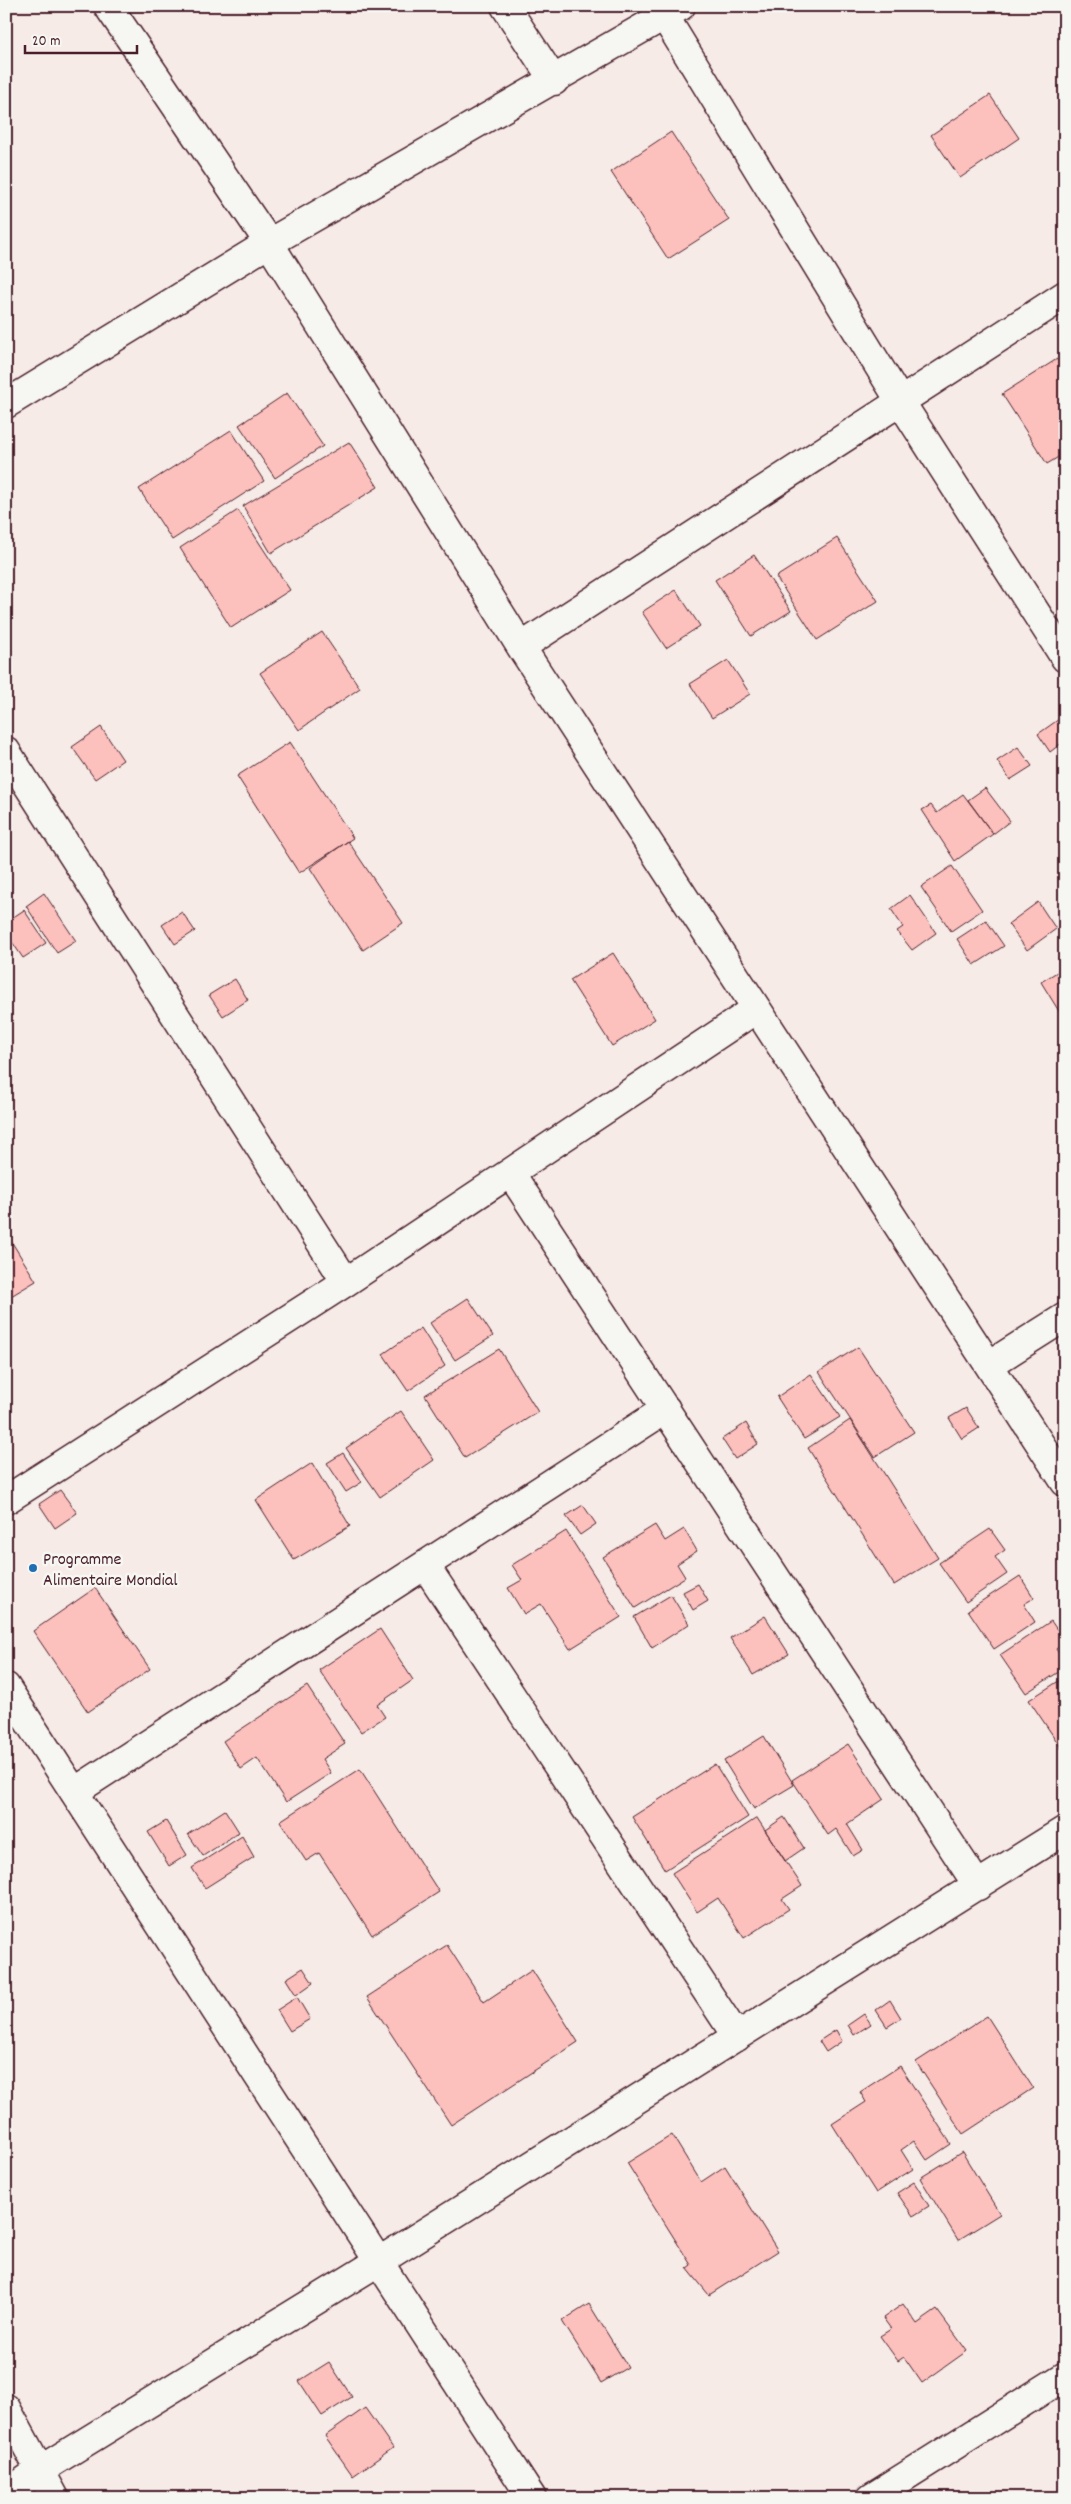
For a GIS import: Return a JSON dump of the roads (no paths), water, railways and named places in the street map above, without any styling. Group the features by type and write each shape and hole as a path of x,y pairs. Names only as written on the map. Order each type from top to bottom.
{"street":[{"path":"108,6 268,243 521,647 1065,1482"},
{"path":"505,6 554,81"},
{"path":"6,404 268,243 673,12 900,401 1065,658"},
{"path":"521,647 1065,295"},
{"path":"6,751 346,1282"},
{"path":"6,1500 511,1174 756,1009"},
{"path":"511,1174 978,1886"},
{"path":"989,1366 1065,1317"},
{"path":"74,1792 666,1409"},
{"path":"425,1565 737,2037"},
{"path":"6,1687 532,2498"},
{"path":"6,2494 40,2470 378,2262 1065,1830"},
{"path":"871,2498 1065,2376"},
{"path":"6,2408 55,2498"}],"place":[{"name":"Programme Alimentaire Mondial","path":"33,1568"}]}
